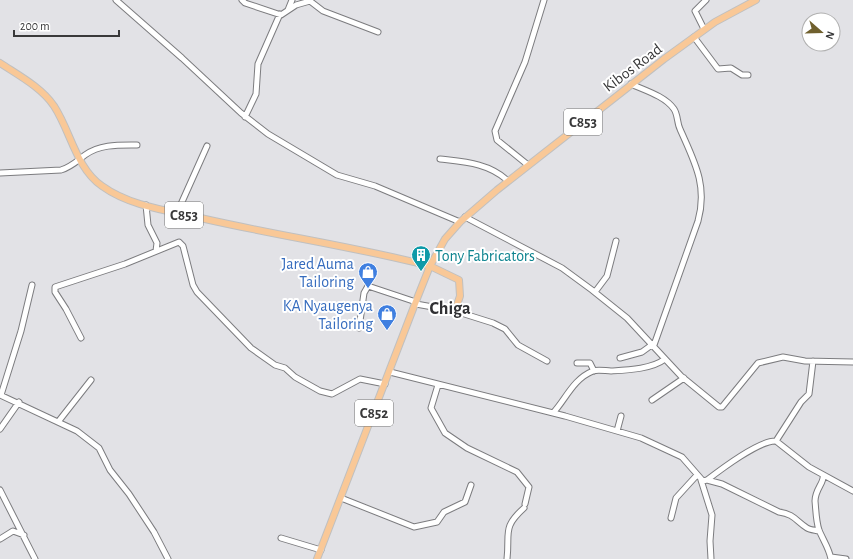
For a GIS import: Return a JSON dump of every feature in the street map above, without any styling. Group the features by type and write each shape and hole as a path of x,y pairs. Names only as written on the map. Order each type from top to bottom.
{"main road":[{"name":"Kibos Road","path":"430,266 442,243 463,220 507,180 704,29 728,14 756,0"},
{"name":"C853","path":"0,62 49,100 64,125 85,169 101,186 120,197 177,213 430,266"},
{"name":"C852","path":"317,559 430,266"},
{"path":"430,266 459,280 460,296 455,311"}],"street":[{"path":"116,0 182,58 245,117 268,134 334,174 375,186 463,220 562,268 627,318 684,378 721,407 758,363 783,357 813,361 853,362"},
{"path":"242,0 245,3 280,14"},
{"path":"288,10 292,0"},
{"path":"528,165 497,140 495,131 525,62 544,0"},
{"path":"704,29 695,11 706,0"},
{"path":"245,117 256,94 258,64 280,14 310,1 323,11 378,32"},
{"path":"694,37 718,69 723,70 731,68 742,75 748,75"},
{"path":"620,358 642,352 653,345 698,221 700,208 700,180 696,164 680,129 674,108 662,99 631,84"},
{"path":"0,173 61,170 69,168 84,156 110,145 137,144"},
{"path":"177,213 207,146"},
{"path":"440,159 486,167 497,172 507,180"},
{"path":"146,205 148,225 157,244 156,251"},
{"path":"595,292 607,276 616,241"},
{"path":"81,338 66,309 55,292 55,287 177,242 181,242 193,285 197,292 251,348 275,365 285,368 303,382 329,394 360,379 385,384"},
{"path":"32,285 21,331 0,395 19,402 58,422 85,437 99,448 110,470 129,494 154,532 168,559"},
{"path":"359,328 364,293 368,286 413,301 415,303 455,311 501,326 518,345 548,361"},
{"path":"553,413 563,402 574,384 594,371 644,368 665,359"},
{"path":"776,441 801,402 809,394 813,361"},
{"path":"577,363 590,363 594,371"},
{"path":"390,372 553,413 641,438 666,449 687,462 699,478 712,515 710,541 711,559"},
{"path":"652,400 684,378"},
{"path":"58,422 91,380"},
{"path":"438,385 431,408 445,433 467,448 517,472 529,487 525,506 512,519 508,529 507,559"},
{"path":"0,428 19,402"},
{"path":"617,431 621,416"},
{"path":"707,480 730,463 750,451 771,441 776,441 809,466 853,491"},
{"path":"823,475 823,480 815,494 819,531 825,540 831,558 846,559"},
{"path":"699,478 722,484 779,512 789,514 799,519 807,528 819,531"},
{"path":"671,518 676,498 699,478"},
{"path":"341,498 414,527 437,522 444,512 466,502 471,485"},
{"path":"0,490 35,559"},
{"path":"0,539 13,531 24,535"},
{"path":"281,538 320,550"}],"place":[{"name":"Tony Fabricators","path":"421,272"},
{"name":"Jared Auma Tailoring","path":"368,289"},
{"name":"KA Nyaugenya Tailoring","path":"387,331"}],"district":[{"name":"Chiga","path":"450,308"}]}
